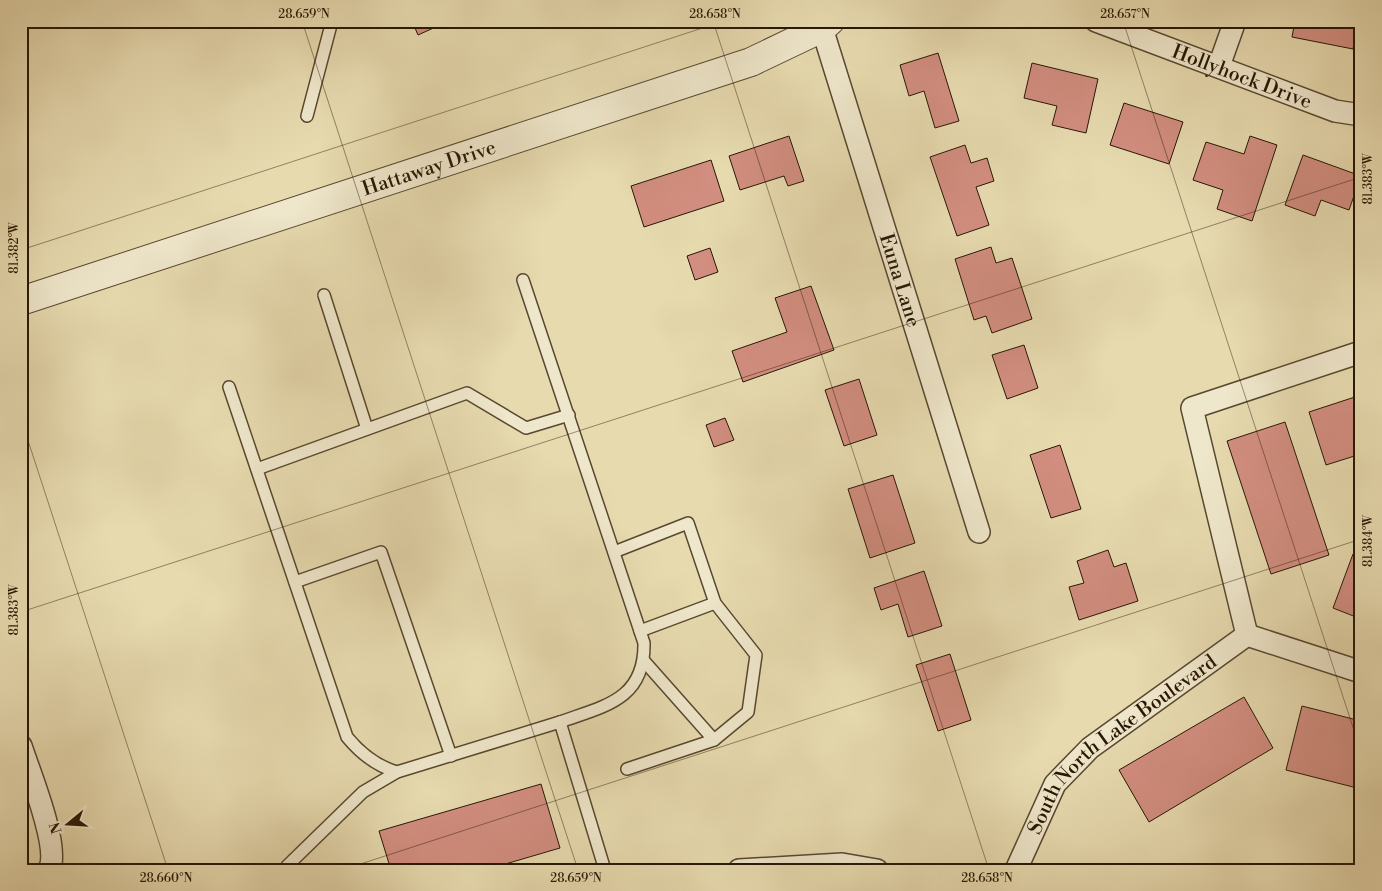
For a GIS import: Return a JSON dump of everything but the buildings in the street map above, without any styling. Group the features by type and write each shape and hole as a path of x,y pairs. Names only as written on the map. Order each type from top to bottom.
{"street":[{"name":"Hollyhock Drive","path":"1096,21 1335,111 1361,115"},
{"path":"1219,66 1235,21"},
{"name":"Hattaway Drive","path":"21,301 751,62 826,25"},
{"name":"Euna Lane","path":"826,25 979,532"},
{"path":"1361,352 1192,408 1247,635 1361,672"},
{"name":"South North Lake Boulevard","path":"1016,870 1055,784 1090,748 1247,635"},
{"path":"21,746 52,842 52,866 50,870"},
{"path":"740,870 842,864 877,870"}],"lane":[{"path":"307,116 332,21"},
{"path":"287,866 363,792 398,772 560,722 613,703 623,696 637,680 644,661 644,643 523,280"},
{"path":"324,295 367,429"},
{"path":"229,387 347,737 376,764 398,772"},
{"path":"256,469 467,393 526,428 569,415"},
{"path":"614,552 688,523 716,603 756,655 748,712 714,740 628,769"},
{"path":"295,582 381,552 451,756"},
{"path":"640,631 716,603"},
{"path":"644,661 714,740"},
{"path":"560,722 605,870"}]}
